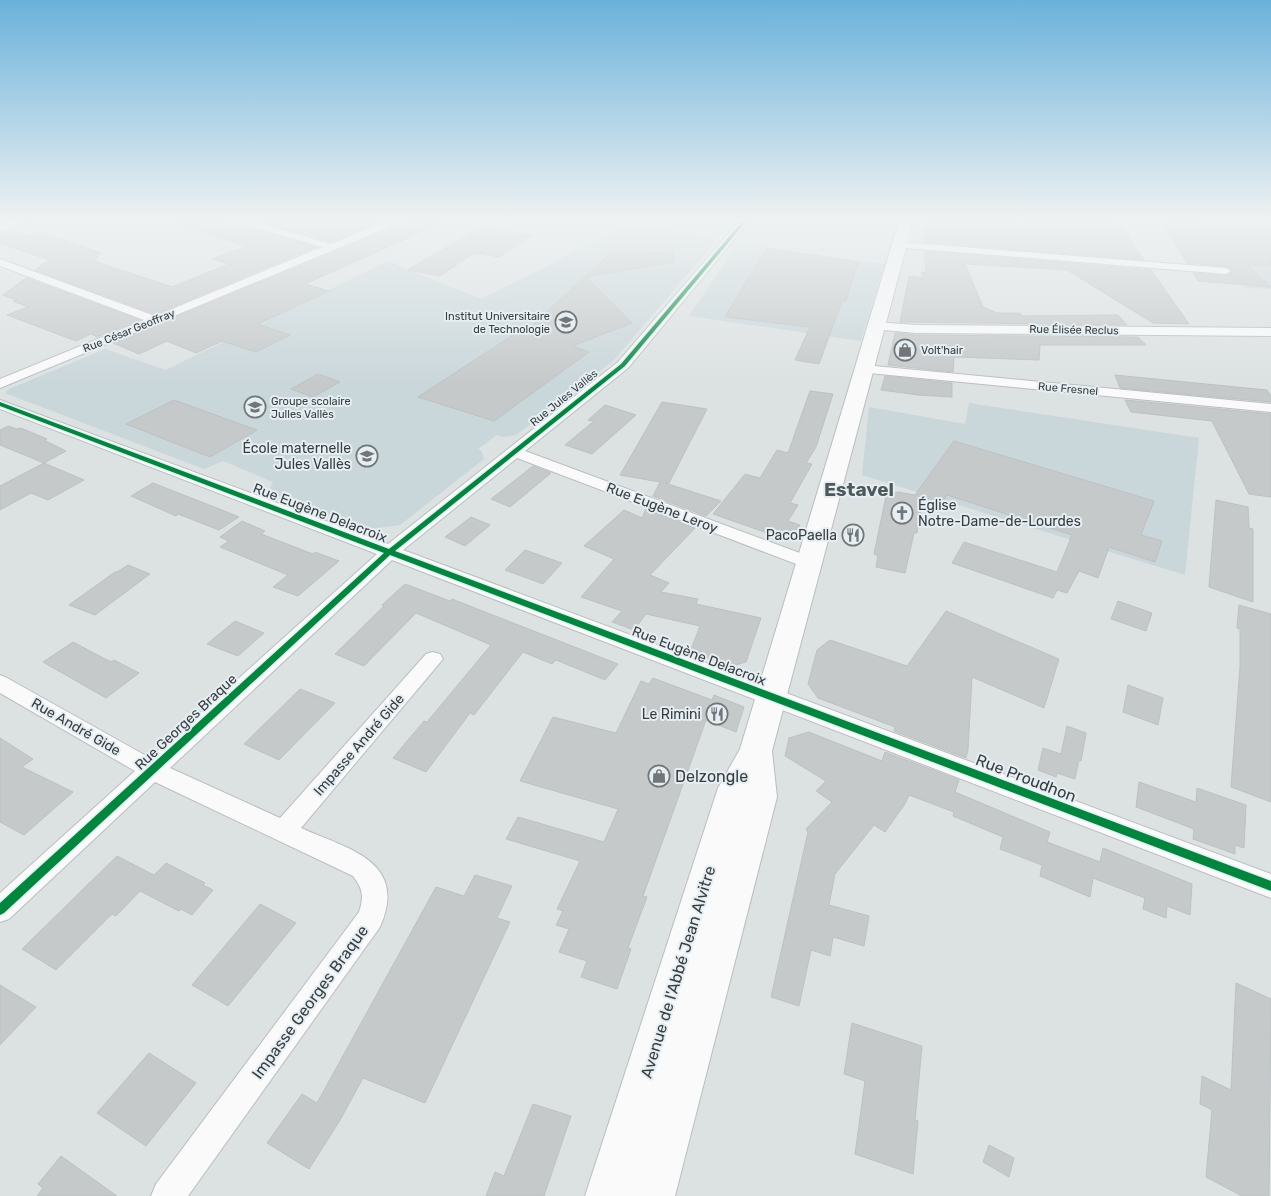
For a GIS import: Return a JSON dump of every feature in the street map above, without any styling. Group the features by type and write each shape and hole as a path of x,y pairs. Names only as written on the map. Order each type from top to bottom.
{"main road":[{"name":"Avenue de l'Abbé Jean Alvitre","path":"609,1196 735,788 756,751 891,274"},
{"name":"Avenue de l'Abbé Jean Alvitre","path":"651,1196 760,797 756,751"}],"street":[{"path":"32,274 155,320"},
{"name":"Rue César Geoffray","path":"0,384 267,274"},
{"name":"Rue Jules Vallès","path":"388,553 623,365 700,274"},
{"name":"Rue Élisée Reclus","path":"876,326 916,329 1271,332"},
{"name":"Rue Fresnel","path":"864,369 1271,408"},
{"name":"Rue Eugène Delacroix","path":"0,404 388,553 772,696"},
{"name":"Rue Eugène Leroy","path":"515,452 810,563"},
{"name":"Rue Georges Braque","path":"0,910 388,553"},
{"name":"Impasse André Gide","path":"284,832 433,658"},
{"name":"Rue André Gide","path":"0,683 152,770"},
{"name":"Rue Proudhon","path":"772,696 1271,886"},
{"name":"Impasse Georges Braque","path":"152,770 362,868 372,880 377,896 370,918 168,1196"}],"shaded area":[{"name":"Groupe scolaire Julles Vallès","path":"362,274 419,274 481,299 531,274 688,274 614,360 516,435 503,437 497,435 478,449 482,452 484,459 400,525 369,529 269,492 273,482 223,461 204,469 5,393 9,389 105,349 166,370"},
{"path":"718,274 882,274 861,341 689,316"},
{"path":"1232,274 1271,274 1271,289 1247,288"},
{"path":"969,403 1199,438 1185,575 862,475 869,407 965,424"}],"building":[{"path":"45,274 132,274 172,287 205,274 252,274 155,314"},
{"path":"281,274 328,274 305,284 329,291 258,324 290,335 256,352 222,341 196,353 167,341 139,354 113,343"},
{"path":"428,274 443,274 440,276"},
{"path":"588,274 605,274 586,277 632,323 572,346 589,352 494,421 418,397 527,326 530,327"},
{"path":"751,274 854,274 846,301 842,301 819,364 795,360 810,327 725,317"},
{"path":"922,274 969,274 983,307 997,313 1020,313 1022,316 1118,315 1127,325 900,322 909,276 923,278"},
{"path":"1073,274 1154,274 1189,324 1153,323"},
{"path":"1194,274 1226,276 1229,274 1257,274 1271,287 1198,281"},
{"path":"26,278 139,320 97,337 91,334 76,341 7,315 28,307 13,301 17,300 3,295"},
{"path":"895,333 916,335 1138,337 1146,345 1040,345 1039,360 954,357 953,372 888,365"},
{"path":"318,374 340,382 313,397 291,389"},
{"path":"1115,375 1267,390 1271,396 1271,402 1120,388"},
{"path":"885,376 952,383 952,397 881,390"},
{"path":"810,391 833,394 816,447 806,463 812,464 790,503 798,505 788,521 800,525 790,541 713,514 745,474 760,478 777,450 788,453"},
{"path":"174,400 257,430 210,457 126,424"},
{"path":"1125,400 1271,414 1271,497 1249,494 1212,421 1131,412"},
{"path":"662,402 707,409 669,483 665,483 721,501 706,516 653,496 660,482 620,475"},
{"path":"605,405 636,415 592,454 565,445 594,421 588,420"},
{"path":"8,426 17,429 21,428 47,439 44,440 66,451 44,463 0,445 0,430"},
{"path":"954,441 1154,501 1141,535 1162,541 1155,562 1109,547 1098,578 1079,571 1067,593 1057,590 1053,598 952,563 964,542 1057,572 1072,535 947,495 939,507 922,502 917,533 914,533 905,573 876,567 878,556 874,554 886,496 898,492 915,495"},
{"path":"44,463 84,480 48,500 31,493 0,510 0,486"},
{"path":"533,466 551,473 510,507 491,499"},
{"path":"153,483 239,517 219,530 178,514 176,516 131,496"},
{"path":"1216,500 1248,507 1249,528 1253,529 1253,602 1209,587"},
{"path":"646,509 695,528 650,575 669,583 661,592 698,599 696,604 761,618 746,662 731,666 690,652 700,626 646,614 634,630 612,622 622,611 581,597 614,559 584,546 624,510 642,518"},
{"path":"471,517 490,525 465,546 445,537"},
{"path":"242,521 265,531 261,534 313,554 315,552 339,561 298,596 273,587 288,575 220,547 229,541 220,537"},
{"path":"525,550 562,563 543,584 505,570"},
{"path":"128,565 150,574 95,615 69,605 115,572"},
{"path":"405,584 450,601 452,599 618,664 605,680 556,660 552,664 523,652 474,715 470,713 426,772 393,758 424,721 427,722 491,645 416,613 364,666 335,654"},
{"path":"1118,601 1152,613 1146,631 1111,619"},
{"path":"1239,605 1271,614 1271,802 1231,787 1240,667 1240,629 1237,628"},
{"path":"946,611 1059,659 1044,708 972,677 966,758 894,731 895,727 818,698 808,684 817,650 830,640 907,666"},
{"path":"235,621 264,633 238,656 207,644"},
{"path":"73,642 111,662 114,660 139,673 106,698 43,662"},
{"path":"653,678 712,700 714,695 744,707 736,732 706,720 643,896 647,897 628,948 631,949 617,989 581,977 587,961 559,952 569,929 556,925 563,911 557,909 580,861 506,839 518,817 604,842 618,809 520,781 553,717 616,733 641,681 649,684"},
{"path":"1128,685 1163,698 1158,725 1123,712"},
{"path":"300,689 335,703 279,760 244,744"},
{"path":"1067,726 1086,733 1081,761 1079,760 1075,779 1057,773 1056,777 1038,770 1043,748 1061,754"},
{"path":"809,732 882,761 885,752 959,780 955,792 1050,832 1047,842 1100,862 1103,848 1192,884 1190,915 1167,906 1166,918 1143,909 1145,898 1093,878 1090,897 1040,876 1042,865 1000,849 1003,837 953,816 954,812 909,795 905,804 885,832 874,825 835,874 829,905 869,916 864,946 833,937 830,956 811,950 799,1006 771,997 808,832 806,829 832,802 816,791 826,781 785,756 789,738"},
{"path":"0,738 33,759 22,767 73,792 24,835 0,822"},
{"path":"1139,782 1196,802 1197,788 1246,805 1244,848 1235,845 1235,854 1193,839 1194,829 1136,807"},
{"path":"117,856 154,875 166,863 205,883 203,885 213,890 192,915 181,909 179,911 140,891 116,916 112,914 56,970 22,949"},
{"path":"475,875 512,886 497,918 510,922 425,1103 363,1078 339,1122 309,1169 267,1143 302,1094 317,1103 436,887 464,896"},
{"path":"260,904 296,923 228,1006 192,985"},
{"path":"1236,983 1271,999 1269,1196 1242,1196 1206,1177 1212,1110 1200,1104 1202,1076 1231,1090"},
{"path":"0,985 36,1007 0,1045"},
{"path":"852,1023 922,1046 915,1120 918,1121 913,1174 855,1154 865,1081 844,1074"},
{"path":"149,1053 196,1083 146,1146 97,1113"},
{"path":"533,1104 571,1116 544,1196 486,1196 495,1172 504,1176"},
{"path":"989,1145 1014,1158 1009,1177 983,1162"},
{"path":"61,1156 117,1196 37,1196 43,1188 38,1184"}],"cycle path":[{"path":"0,910 388,553 623,365 700,274"},
{"path":"0,404 1271,886"}],"place":[{"name":"Institut Universitaire de Technologie","path":"566,322"},
{"name":"Volt'hair","path":"905,350"},
{"name":"Groupe scolaire Julles Vallès","path":"255,407"},
{"name":"École maternelle Jules Vallès","path":"367,456"},
{"name":"Église Notre-Dame-de-Lourdes","path":"902,513"},
{"name":"PacoPaella","path":"853,535"},
{"name":"Le Rimini","path":"717,714"},
{"name":"Delzongle","path":"659,776"}],"district":[{"name":"Estavel","path":"859,489"}]}
